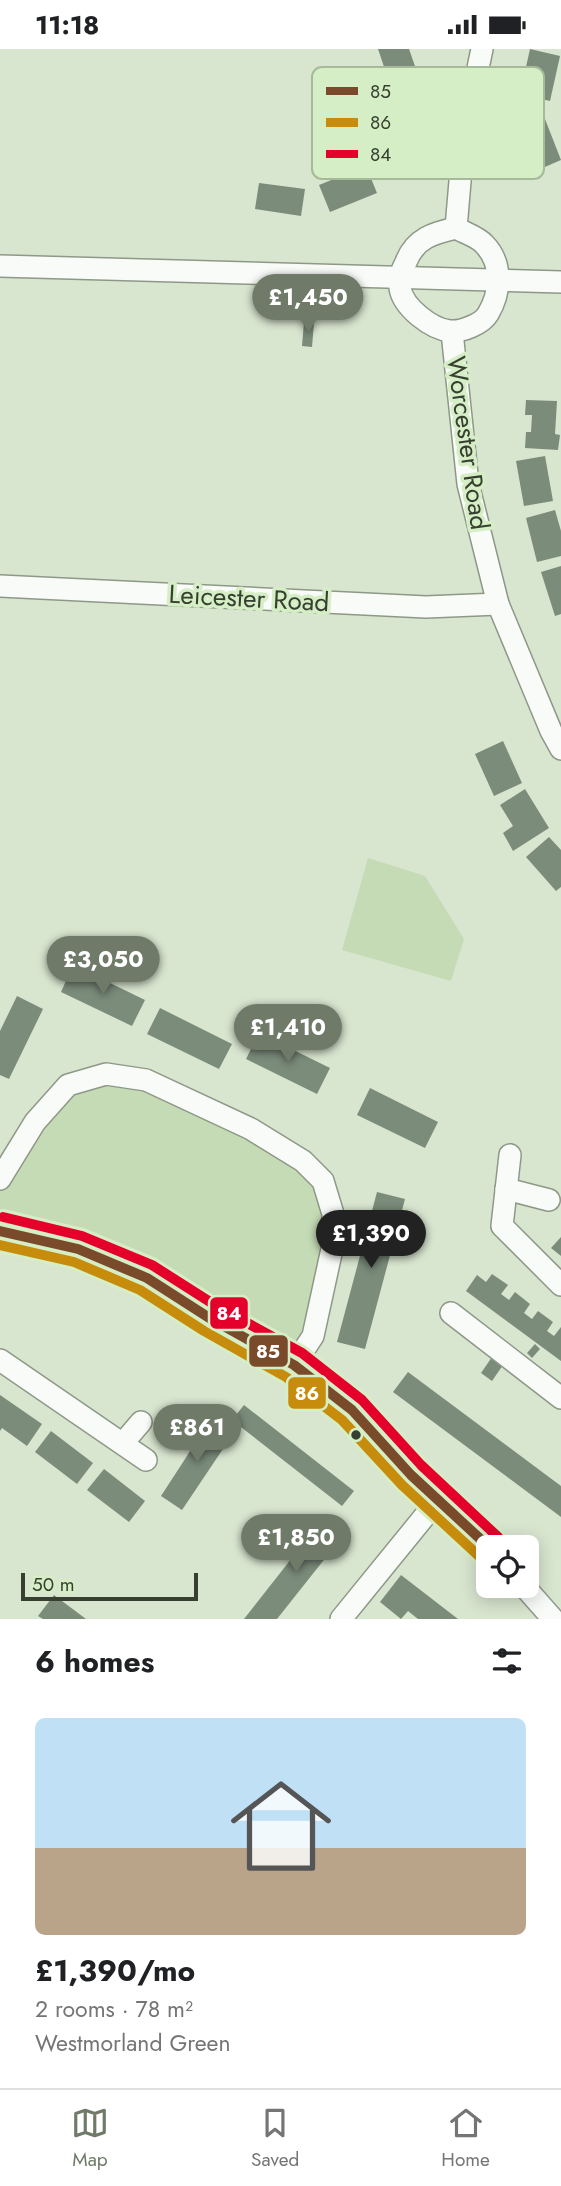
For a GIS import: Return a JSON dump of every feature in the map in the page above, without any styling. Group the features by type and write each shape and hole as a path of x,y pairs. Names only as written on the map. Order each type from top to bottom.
{"street":[{"path":"478,67 482,49"},
{"path":"456,228 460,179"},
{"path":"400,277 408,257 419,241 435,232 456,228 483,243 496,261 498,281"},
{"path":"0,266 561,282"},
{"name":"Worcester Road","path":"400,277 400,289 405,301 419,316 452,332 485,319 495,302 498,281"},
{"name":"Worcester Road","path":"452,332 468,484 498,604 561,749"},
{"name":"Leicester Road","path":"0,586 426,607 498,604"},
{"path":"0,1179 34,1122 68,1085 106,1074 146,1080 251,1129 303,1161 323,1181 333,1214 332,1249 313,1336 294,1365"},
{"path":"510,1155 502,1226 561,1286"},
{"path":"506,1189 549,1200"},
{"path":"0,1231 78,1249 147,1278 211,1319 294,1365 352,1410 437,1501 476,1536"},
{"path":"451,1313 561,1398"},
{"path":"0,1360 146,1460"},
{"path":"123,1443 141,1422"},
{"path":"341,1619 437,1501"},
{"path":"539,1598 553,1610"}],"green space":[{"path":"368,858 425,876 464,939 451,981 342,950"},
{"path":"146,1080 323,1181 332,1249 294,1365 147,1278 0,1231 0,1179 68,1085"}],"building":[{"path":"378,49 409,49 415,67 384,67"},
{"path":"530,49 560,56 550,101 544,100 544,67 526,67"},
{"path":"544,117 561,160 544,167"},
{"path":"334,179 371,179 377,193 330,212 319,185"},
{"path":"259,183 305,189 301,216 255,209"},
{"path":"304,322 314,323 312,347 302,346"},
{"path":"526,400 557,401 555,434 560,435 558,450 525,448 526,432 531,432 532,415 525,415"},
{"path":"545,456 553,501 524,506 516,461"},
{"path":"555,510 561,531 561,556 537,562 526,518"},
{"path":"561,566 561,614 555,616 541,572"},
{"path":"503,741 522,783 494,796 475,754"},
{"path":"525,789 549,828 513,851 503,833 513,826 500,805"},
{"path":"549,837 561,850 561,887 556,891 526,857"},
{"path":"73,965 145,1000 132,1026 61,992"},
{"path":"17,996 43,1009 9,1079 0,1075 0,1031"},
{"path":"160,1008 232,1044 219,1069 147,1034"},
{"path":"259,1033 330,1068 317,1094 246,1059"},
{"path":"370,1088 438,1122 425,1148 357,1115"},
{"path":"377,1192 405,1199 365,1349 337,1342"},
{"path":"561,1237 561,1256 551,1248"},
{"path":"492,1274 508,1285 501,1294 509,1300 515,1292 530,1304 524,1313 532,1319 538,1311 553,1322 547,1331 554,1336 561,1327 561,1361 466,1291 477,1275 486,1282"},
{"path":"535,1344 540,1349 532,1358 527,1353"},
{"path":"492,1357 503,1365 492,1381 481,1373"},
{"path":"408,1372 561,1486 561,1517 393,1392"},
{"path":"0,1395 42,1424 27,1446 2,1428 0,1431"},
{"path":"244,1405 354,1491 342,1506 232,1420"},
{"path":"211,1419 233,1434 182,1510 161,1496"},
{"path":"51,1431 93,1463 77,1484 35,1452"},
{"path":"104,1469 145,1501 129,1522 87,1490"},
{"path":"321,1521 342,1537 277,1619 244,1619"},
{"path":"401,1575 458,1619 418,1619 408,1611 401,1619 380,1602"},
{"path":"54,1595 86,1619 43,1619 38,1616"}],"transit line":[{"name":"84","path":"3,1217 82,1236 152,1265 218,1307 302,1353 362,1400 421,1465 496,1535"},
{"name":"85","path":"0,1231 78,1249 147,1278 211,1319 294,1365 352,1410 411,1475 476,1535"},
{"name":"86","path":"0,1245 74,1262 140,1290 204,1331 286,1377 342,1420 402,1485 476,1553"}]}
